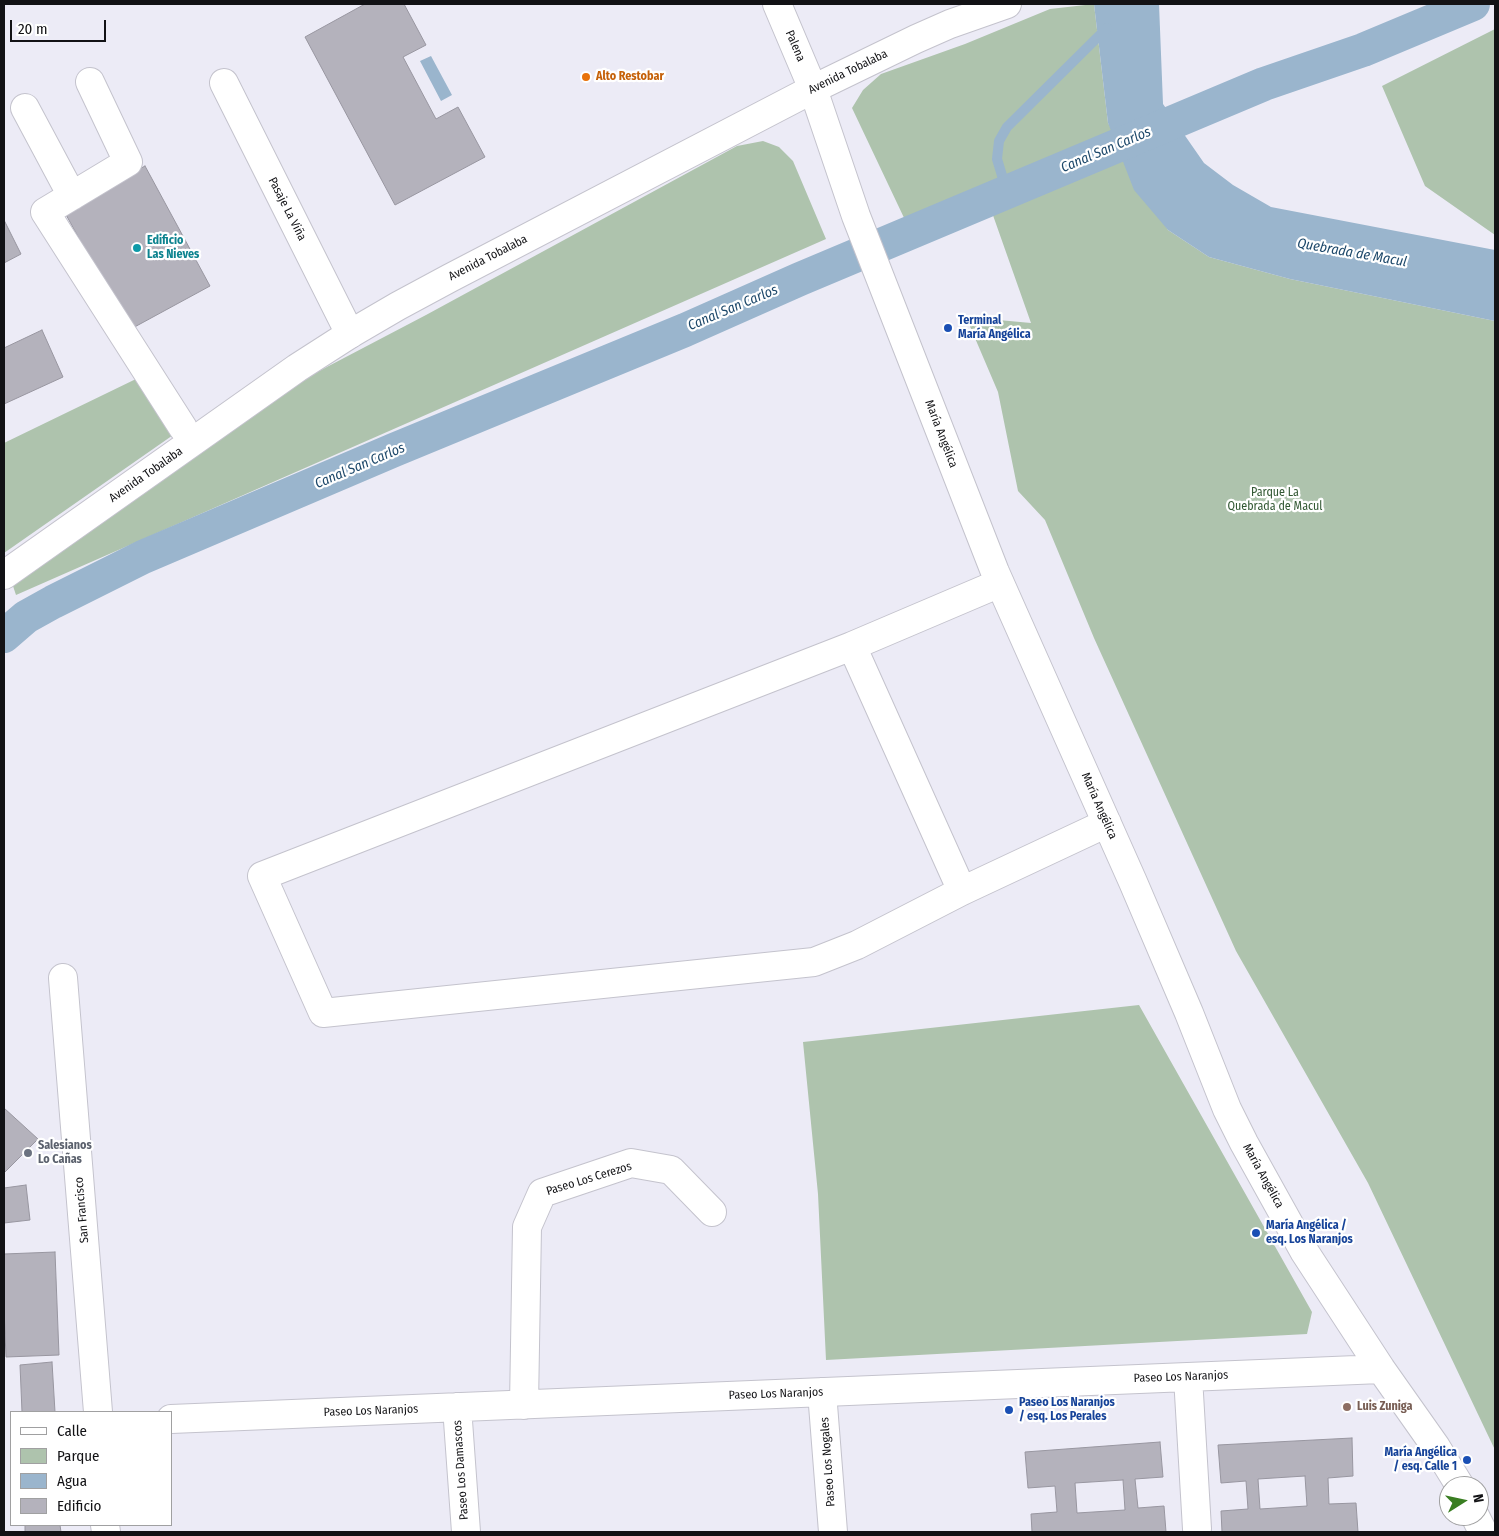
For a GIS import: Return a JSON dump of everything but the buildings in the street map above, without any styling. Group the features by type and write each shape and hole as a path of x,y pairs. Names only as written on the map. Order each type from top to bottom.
{"street":[{"name":"Palena","path":"777,4 813,89"},
{"name":"Avenida Tobalaba","path":"7,566 297,368 350,334 450,278 813,89 933,31 1007,4"},
{"path":"90,82 128,162 45,212 183,428"},
{"name":"Pasaje La Viña","path":"224,84 350,334"},
{"name":"María Angélica","path":"813,89 856,216 1000,583 1189,1012 1228,1109 1244,1143 1304,1251 1454,1476"},
{"path":"25,108 72,196"},
{"path":"1000,583 852,646 262,876 323,1013 814,962 857,945 962,891 1107,823"},
{"path":"852,646 962,891"},
{"name":"San Francisco","path":"63,978 98,1411"},
{"name":"Paseo Los Cerezos","path":"524,1405 527,1227 542,1192 631,1163 671,1170 712,1212"},
{"name":"Paseo Los Naranjos","path":"172,1419 1381,1369"},
{"path":"1188,1377 1197,1530"},
{"name":"Paseo Los Nogales","path":"822,1392 833,1532"},
{"name":"Paseo Los Damascos","path":"457,1407 466,1532"}],"green space":[{"name":"Parque La Quebrada de Macul","path":"1094,4 1108,123 1168,230 1209,257 1290,279 1495,321 1495,1450 1368,1183 1236,951 1094,638 1045,520 1018,491 998,392 966,317 1031,323 983,187 906,222 852,108 863,90 881,74 965,44 1050,9"},
{"path":"1495,29 1495,235 1425,186 1382,86"},
{"path":"763,141 779,147 793,161 826,239 16,595 13,586 302,380 426,315 737,146"},
{"path":"138,378 176,433 4,553 4,443"},
{"path":"1139,1005 1312,1312 1307,1334 826,1360 818,1194 803,1042"}],"water":[{"name":"Quebrada de Macul","path":"1094,4 1159,4 1163,104 1204,163 1233,185 1271,207 1495,250 1495,321 1290,279 1209,257 1168,230 1134,190 1108,123"},
{"path":"431,56 452,95 441,101 420,61"}],"waterway":[{"name":"Canal San Carlos","path":"4,636 26,617 143,557 394,450 685,330 800,279 1264,84 1363,50 1473,4"},
{"path":"1007,192 997,159 999,141 1007,127 1107,28"}],"place":[{"name":"Alto Restobar","path":"586,77"},
{"name":"Edificio Las Nieves","path":"137,248"},
{"name":"Terminal María Angélica","path":"948,328"},
{"name":"Salesianos Lo Cañas","path":"28,1153"},
{"name":"María Angélica / esq. Los Naranjos","path":"1256,1233"},
{"name":"Luis Zuniga","path":"1347,1407"},
{"name":"Paseo Los Naranjos / esq. Los Perales","path":"1009,1410"},
{"name":"María Angélica / esq. Calle 1","path":"1467,1460"}]}
